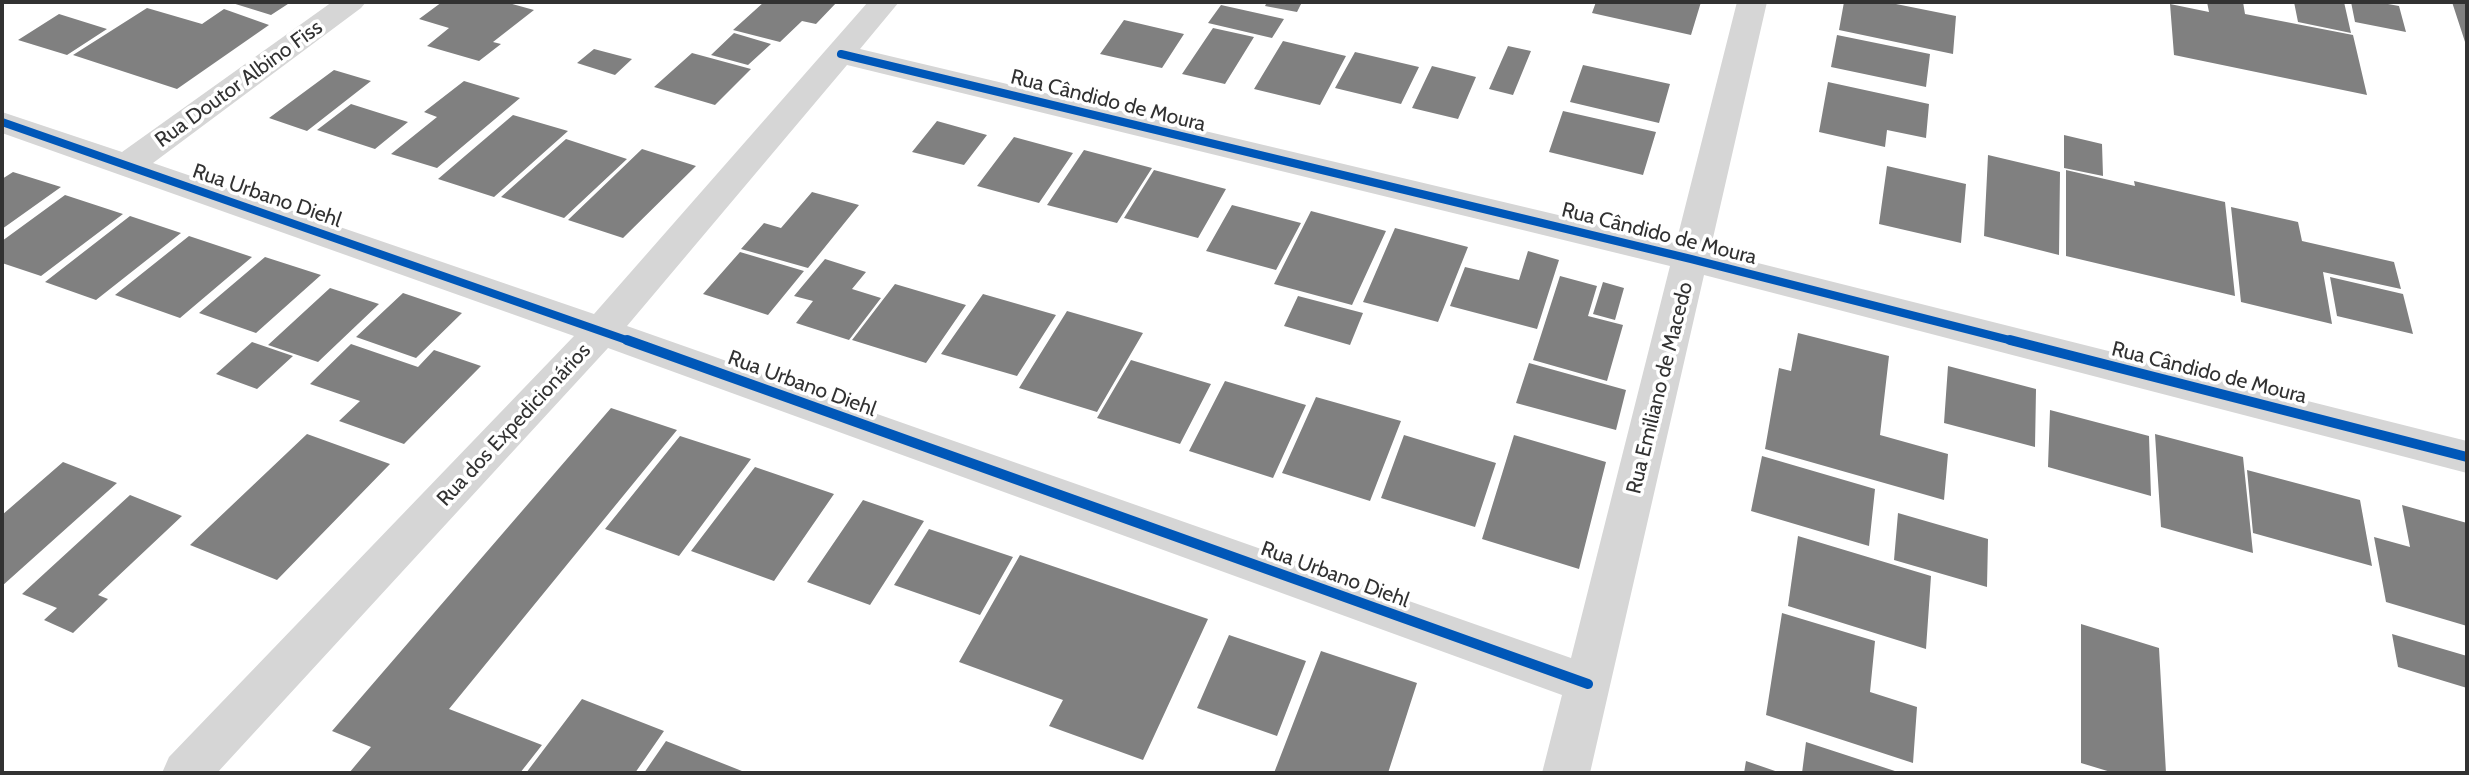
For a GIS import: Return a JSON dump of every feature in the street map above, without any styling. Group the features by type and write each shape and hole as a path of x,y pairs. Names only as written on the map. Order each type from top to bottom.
{"street":[{"name":"Rua Doutor Albino Fiss","path":"127,165 351,2"},
{"name":"Rua dos Expedicionários","path":"186,773 601,331 884,2"},
{"name":"Rua Emiliano de Macedo","path":"1566,773 1752,2"},
{"name":"Rua Cândido de Moura","path":"841,54 1691,260 2467,457"},
{"name":"Rua Urbano Diehl","path":"2,122 601,331 1588,684"}],"building":[{"path":"229,2 291,2 271,15"},
{"path":"442,2 505,2 534,10 493,42 501,44 479,61 427,46 449,28 419,19"},
{"path":"764,2 837,2 816,24 802,21 780,42 733,30"},
{"path":"1267,2 1302,2 1297,12 1265,6"},
{"path":"1596,2 1701,2 1691,35 1592,13"},
{"path":"1844,2 1886,2 1956,16 1953,54 1839,30"},
{"path":"2207,2 2243,2 2245,14 2353,35 2367,95 2174,55 2170,4 2209,12"},
{"path":"2294,2 2344,2 2351,33 2298,22"},
{"path":"2351,2 2377,2 2399,6 2406,32 2355,22"},
{"path":"2452,2 2467,3 2467,48"},
{"path":"1221,5 1284,19 1272,38 1208,23"},
{"path":"147,8 202,24 224,9 269,25 177,89 73,55"},
{"path":"59,14 107,29 67,55 18,40"},
{"path":"1124,20 1184,34 1162,68 1100,54"},
{"path":"1213,28 1254,37 1225,84 1182,74"},
{"path":"734,33 771,44 748,65 711,55"},
{"path":"1837,35 1930,54 1926,87 1831,67"},
{"path":"1283,41 1346,56 1320,105 1254,89"},
{"path":"1508,46 1531,51 1513,95 1489,89"},
{"path":"594,49 632,59 615,75 577,63"},
{"path":"1355,52 1419,67 1401,104 1335,88"},
{"path":"692,53 751,69 715,105 654,87"},
{"path":"1583,65 1670,84 1659,123 1570,102"},
{"path":"1432,66 1476,77 1458,119 1412,108"},
{"path":"334,70 371,81 307,131 269,118"},
{"path":"464,81 520,98 437,168 391,154 437,117 424,112"},
{"path":"1828,82 1929,104 1926,138 1887,130 1885,147 1819,132"},
{"path":"351,104 408,122 375,149 317,130"},
{"path":"1563,111 1656,132 1643,175 1549,152"},
{"path":"513,115 568,131 494,197 438,179"},
{"path":"937,121 987,135 964,165 912,152"},
{"path":"2064,135 2102,144 2103,176 2064,168"},
{"path":"1014,137 1073,153 1039,203 977,186"},
{"path":"566,139 627,159 564,218 501,197"},
{"path":"642,149 696,166 623,238 568,220"},
{"path":"1084,150 1152,168 1117,223 1047,205"},
{"path":"1988,155 2060,172 2059,255 1984,236"},
{"path":"1887,166 1966,184 1961,243 1879,224"},
{"path":"1154,170 1226,189 1198,238 1124,218"},
{"path":"2066,170 2135,186 2134,181 2225,202 2235,296 2066,256"},
{"path":"13,172 61,187 2,229 2,179"},
{"path":"812,192 859,205 808,268 741,249 764,223 781,228"},
{"path":"65,195 123,214 41,276 2,263 2,241"},
{"path":"1232,205 1301,223 1276,270 1206,251"},
{"path":"2231,207 2298,222 2302,241 2394,262 2401,289 2323,272 2332,324 2241,302"},
{"path":"1311,211 1386,231 1352,305 1274,284"},
{"path":"130,216 181,233 96,300 45,282"},
{"path":"1395,228 1468,247 1438,322 1363,302"},
{"path":"189,236 252,257 180,318 115,295"},
{"path":"1528,251 1559,260 1537,329 1450,306 1465,267 1519,280"},
{"path":"740,252 804,271 768,315 703,294"},
{"path":"265,257 321,275 256,333 199,313"},
{"path":"825,259 866,272 852,289 881,298 849,340 796,323 813,301 794,296"},
{"path":"1560,276 1597,286 1588,316 1623,325 1607,381 1533,360"},
{"path":"2330,277 2403,294 2413,334 2337,316"},
{"path":"1603,282 1624,288 1615,320 1593,314"},
{"path":"895,284 966,305 926,363 852,340"},
{"path":"330,288 379,304 318,362 268,345"},
{"path":"403,293 462,313 416,358 356,337"},
{"path":"983,294 1056,315 1017,376 941,354"},
{"path":"1298,296 1363,313 1350,345 1284,326"},
{"path":"1067,311 1143,333 1097,412 1019,388"},
{"path":"1798,333 1889,356 1880,435 1948,454 1944,500 1765,449 1779,368 1791,371"},
{"path":"252,342 293,356 257,389 216,374"},
{"path":"351,344 418,367 434,350 481,366 404,444 339,421 360,401 310,384"},
{"path":"1131,360 1211,384 1180,444 1097,418"},
{"path":"1529,363 1626,390 1616,430 1516,403"},
{"path":"1948,366 2036,389 2035,447 1944,423"},
{"path":"1225,381 1306,405 1273,478 1189,451"},
{"path":"1316,397 1401,421 1370,501 1282,473"},
{"path":"611,408 677,430 449,709 542,745 520,773 349,773 371,747 332,731"},
{"path":"2050,410 2149,436 2151,496 2048,467"},
{"path":"307,434 390,464 277,580 190,545"},
{"path":"2155,434 2243,457 2253,553 2161,527"},
{"path":"1404,435 1496,463 1475,527 1381,498"},
{"path":"1514,435 1606,462 1579,569 1482,539"},
{"path":"680,436 751,459 679,556 605,529"},
{"path":"1762,456 1875,489 1869,546 1751,511"},
{"path":"63,462 117,483 2,586 2,515"},
{"path":"755,467 834,494 774,581 691,551"},
{"path":"2247,470 2360,500 2372,566 2253,533"},
{"path":"130,495 182,516 98,595 108,599 73,633 44,620 57,608 22,594"},
{"path":"863,500 924,521 870,605 807,582"},
{"path":"2402,505 2467,523 2467,626 2386,602 2374,537 2410,547"},
{"path":"1898,513 1988,539 1987,587 1894,560"},
{"path":"929,529 1013,557 980,615 894,585"},
{"path":"1798,536 1931,576 1926,649 1788,606"},
{"path":"1020,555 1208,619 1143,760 1049,726 1063,700 959,662"},
{"path":"1782,613 1875,641 1870,692 1917,707 1913,763 1766,715"},
{"path":"2081,624 2159,648 2166,773 2114,773 2081,763"},
{"path":"2392,634 2467,656 2467,688 2398,667"},
{"path":"1229,635 1306,661 1277,736 1197,708"},
{"path":"1321,651 1417,683 1388,773 1274,773"},
{"path":"582,699 664,731 635,773 526,773"},
{"path":"666,741 747,773 644,773"},
{"path":"1806,742 1901,773 1802,773"},
{"path":"1746,761 1781,773 1744,773"}],"cycle path":[{"path":"841,54 1691,259 2467,457"},
{"path":"2,122 601,331 1588,684"}]}
